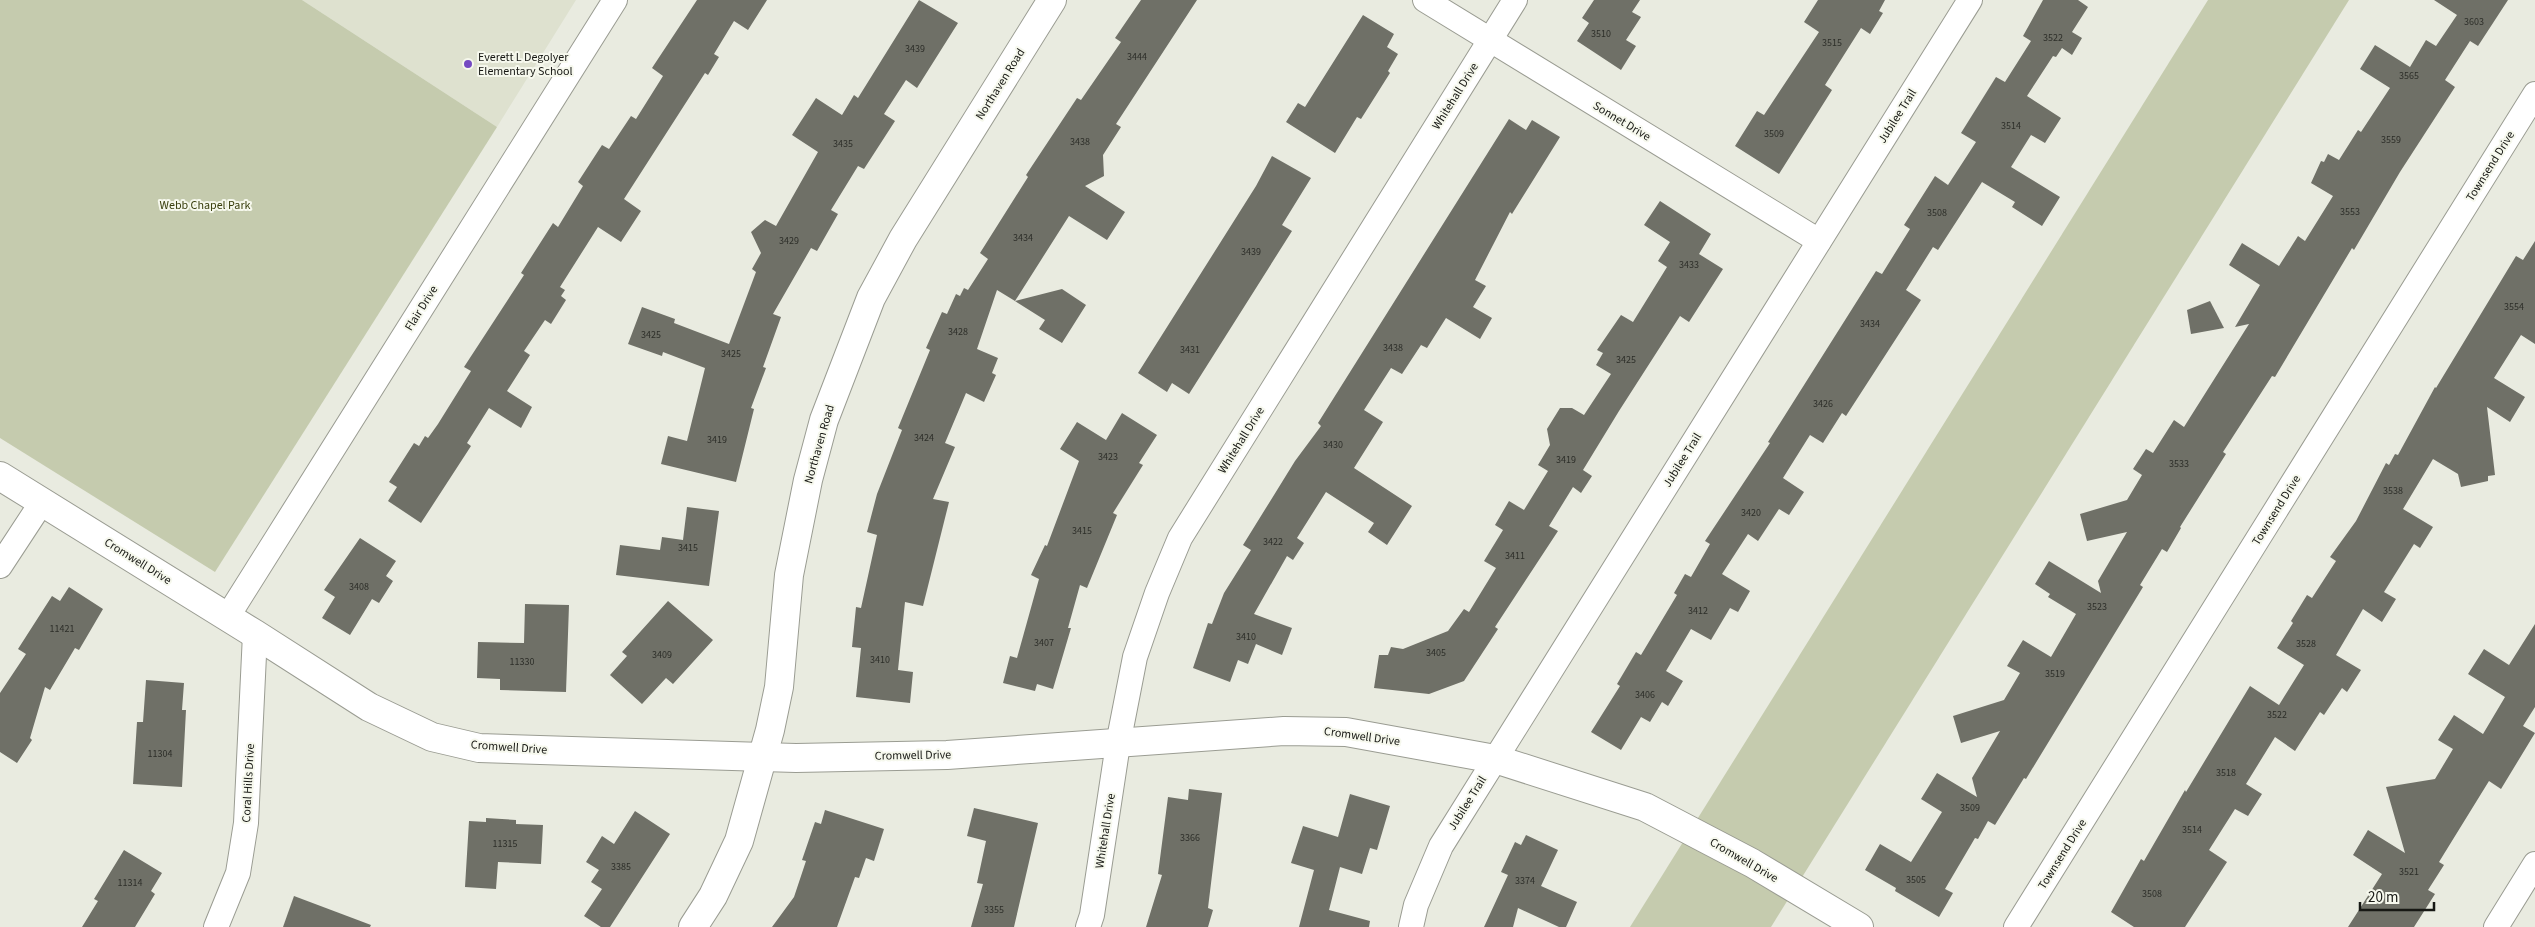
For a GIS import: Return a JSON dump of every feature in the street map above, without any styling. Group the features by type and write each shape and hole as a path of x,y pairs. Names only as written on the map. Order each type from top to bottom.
{"street":[{"name":"Flair Drive","path":"228,616 615,0"},
{"name":"Northaven Road","path":"693,927 713,896 739,842 763,758 779,687 789,575 808,480 824,420 871,298 889,264 1052,0"},
{"name":"Sonnet Drive","path":"1425,0 1819,241"},
{"name":"Whitehall Drive","path":"1088,927 1092,915 1118,744 1136,656 1157,593 1180,538 1515,0"},
{"name":"Jubilee Trail","path":"1411,927 1416,904 1441,846 1970,0"},
{"name":"Townsend Drive","path":"2016,927 2535,94"},
{"name":"Cromwell Drive","path":"0,476 228,616 369,707 432,737 479,748 763,758 947,755 1319,730 1346,732 1494,759 1645,807 1752,863 1859,927"},
{"path":"0,566 42,502"},
{"name":"Coral Hills Drive","path":"216,927 238,873 246,823 255,634"},
{"path":"2496,927 2535,864"}],"shaded area":[{"name":"Everett L Degolyer Elementary School","path":"302,0 576,0 497,127"}],"green space":[{"name":"Webb Chapel Park","path":"0,0 302,0 497,127 215,572 0,438"},
{"path":"2208,0 2349,0 1771,927 1630,927"}],"building":[{"path":"697,0 767,0 748,30 734,21 714,54 719,57 708,75 705,73 624,199 641,211 621,242 598,227 560,287 565,290 561,296 566,300 551,324 545,320 524,351 530,355 507,391 532,407 521,428 489,408 467,443 471,446 421,523 388,501 397,487 389,482 414,443 419,446 425,436 428,438 438,424 471,371 464,367 524,275 521,273 553,223 558,227 583,186 578,182 602,145 609,149 631,116 636,119 663,76 652,68"},
{"path":"919,0 958,23 917,88 906,80 884,114 895,121 864,169 858,166 831,210 838,214 817,251 811,248 773,314 781,317 763,367 766,368 751,408 754,409 736,482 661,464 668,436 687,441 705,368 663,352 662,356 628,344 642,307 675,319 674,323 729,344 756,272 752,269 761,253 751,232 765,220 776,226 818,152 792,135 816,98 842,115 854,95 858,98"},
{"path":"1141,0 1197,0 1116,124 1121,127 1103,155 1104,176 1085,186 1125,212 1107,240 1069,216 1015,301 997,290 977,349 998,358 992,373 996,375 984,402 966,393 945,443 955,447 933,499 949,502 923,606 905,602 898,670 913,672 910,703 856,697 861,648 852,647 856,607 861,608 877,535 867,532 877,494 902,430 898,428 930,350 926,348 942,312 947,314 956,294 960,296 964,288 968,290 988,259 980,253 1028,177 1026,175 1077,98 1081,100 1121,42 1115,38"},
{"path":"1594,0 1640,0 1632,12 1641,17 1626,40 1636,46 1621,70 1577,41 1589,23 1582,18"},
{"path":"1818,0 1885,0 1879,11 1883,13 1870,34 1861,28 1825,85 1832,90 1779,174 1735,146 1757,111 1764,115 1819,32 1804,22"},
{"path":"2043,0 2078,0 2088,7 2072,32 2082,38 2072,55 2062,48 2056,57 2053,56 2027,96 2061,118 2045,143 2031,135 2011,167 2060,197 2042,226 2012,207 2015,202 1982,182 1938,250 1933,247 1906,290 1921,300 1846,416 1842,413 1823,443 1810,435 1783,478 1804,492 1789,515 1779,509 1758,541 1748,534 1722,574 1750,591 1738,612 1730,608 1711,640 1691,629 1666,671 1683,681 1668,706 1662,702 1650,722 1641,717 1621,750 1591,732 1620,686 1617,684 1636,652 1641,655 1677,595 1674,593 1685,574 1691,577 1710,544 1705,541 1770,443 1768,442 1876,271 1882,274 1910,229 1904,225 1935,176 1948,185 1976,142 1961,133 1996,77 2005,82 2031,41 2023,36"},
{"path":"2434,0 2508,0 2478,46 2470,41 2445,80 2455,87 2400,172 2354,250 2352,248 2275,377 2272,376 2223,452 2226,454 2180,527 2167,552 2162,549 2140,585 2143,587 2026,779 2024,778 1995,825 1988,821 1978,839 1975,838 1945,889 1953,893 1939,917 1895,891 1896,888 1865,870 1880,844 1911,862 1942,812 1921,799 1937,773 1977,797 1972,778 2000,731 1961,743 1953,716 2004,700 2020,673 2007,666 2023,640 2051,657 2076,614 2048,597 2050,594 2035,584 2049,561 2101,593 2098,581 2127,532 2087,541 2080,514 2127,500 2142,475 2133,469 2146,449 2153,453 2174,420 2184,427 2249,324 2235,327 2260,285 2229,265 2242,243 2279,266 2298,236 2305,241 2333,196 2311,183 2321,161 2324,162 2328,154 2339,160 2358,130 2361,132 2390,88 2360,69 2375,45 2410,67 2426,40 2436,46 2457,15"},
{"path":"1363,15 1394,34 1387,47 1398,54 1388,71 1390,73 1361,119 1357,117 1335,153 1286,122 1298,103 1305,107"},
{"path":"1509,119 1526,130 1532,120 1560,137 1512,214 1510,212 1475,280 1486,286 1473,307 1492,318 1480,339 1446,318 1427,348 1421,345 1402,374 1391,368 1364,410 1383,422 1354,468 1412,506 1387,545 1368,532 1374,523 1326,492 1297,538 1304,543 1293,560 1287,556 1254,614 1292,628 1282,655 1256,644 1248,664 1238,660 1230,682 1193,668 1208,623 1212,624 1224,593 1251,550 1243,545 1295,461 1321,426 1318,423"},
{"path":"1272,156 1311,178 1282,225 1292,231 1189,394 1172,383 1167,392 1138,373 1256,186"},
{"path":"1660,201 1711,234 1699,254 1723,269 1689,322 1680,316 1619,411 1583,470 1592,476 1581,493 1573,487 1549,526 1558,531 1495,627 1498,629 1464,681 1429,694 1374,688 1379,655 1388,655 1391,647 1403,649 1448,631 1464,609 1469,612 1496,568 1484,561 1503,530 1495,525 1509,501 1524,510 1548,471 1538,465 1550,445 1547,429 1560,408 1572,408 1584,415 1611,374 1596,365 1603,353 1597,350 1621,315 1633,322 1667,267 1658,261 1670,242 1644,225"},
{"path":"2535,241 2535,344 2521,335 2494,378 2525,397 2510,422 2487,407 2495,475 2488,476 2488,481 2461,487 2458,474 2433,459 2403,509 2433,527 2420,548 2414,544 2384,592 2396,599 2382,622 2363,609 2336,655 2361,670 2347,692 2342,688 2324,715 2320,712 2295,751 2275,737 2246,784 2262,794 2248,816 2235,809 2209,850 2227,862 2185,927 2134,927 2111,912 2141,859 2144,861 2185,790 2186,792 2250,686 2279,705 2304,665 2277,648 2293,623 2291,621 2307,595 2312,598 2336,561 2330,557 2356,521 2386,463 2389,465 2395,454 2398,455 2435,387 2516,256 2523,260"},
{"path":"1062,289 1086,305 1062,343 1039,329 1045,320 1015,301"},
{"path":"2210,301 2224,328 2191,334 2187,310"},
{"path":"1122,413 1157,435 1139,463 1143,465 1113,513 1117,515 1087,588 1080,585 1068,628 1071,628 1053,689 1037,684 1035,691 1003,683 1010,656 1017,658 1039,579 1031,575 1045,545 1047,546 1079,461 1060,449 1077,422 1106,440"},
{"path":"687,507 719,511 709,586 616,575 620,545 660,550 662,537 683,540"},
{"path":"360,538 396,561 386,576 393,581 379,603 372,599 350,635 322,618 335,597 324,590"},
{"path":"69,587 103,609 79,650 75,648 50,690 45,687 30,738 32,740 17,763 0,752 0,693 26,654 18,649 52,596 60,601"},
{"path":"668,601 713,640 673,684 666,678 642,704 610,675 627,656 622,652"},
{"path":"525,604 569,605 566,692 500,690 500,679 477,678 478,642 524,643"},
{"path":"2535,624 2535,707 2523,726 2535,733 2501,789 2489,781 2439,862 2444,865 2428,890 2435,894 2414,927 2348,927 2382,874 2353,855 2368,830 2405,853 2386,787 2435,779 2453,749 2438,740 2454,715 2483,734 2505,697 2468,674 2484,649 2509,665"},
{"path":"146,680 184,683 182,710 186,710 182,787 133,784 137,722 143,722"},
{"path":"1189,789 1222,793 1208,908 1213,910 1208,927 1146,927 1162,875 1158,874 1168,797 1188,800"},
{"path":"1350,794 1390,806 1377,850 1370,848 1362,874 1340,867 1329,910 1370,921 1369,927 1299,927 1314,870 1291,863 1303,826 1338,837"},
{"path":"974,808 1038,823 1014,927 971,927 983,884 977,883 986,841 967,836"},
{"path":"825,810 884,829 874,861 866,858 859,878 855,877 837,927 772,927 794,897 806,861 802,860 815,822 821,824"},
{"path":"635,811 670,834 610,927 601,927 584,916 602,889 591,882 599,870 586,862 602,836 614,844"},
{"path":"486,818 516,820 516,824 543,825 541,864 498,862 496,889 465,887 469,821 486,822"},
{"path":"1526,835 1558,850 1541,886 1577,902 1566,927 1559,927 1518,908 1513,927 1484,927 1508,875 1501,872 1515,842 1521,845"},
{"path":"124,850 162,873 151,891 155,894 135,927 82,927 98,901 94,899"},
{"path":"294,896 371,925 370,927 283,927"}],"place":[{"name":"Everett L Degolyer Elementary School","path":"468,64"}]}
